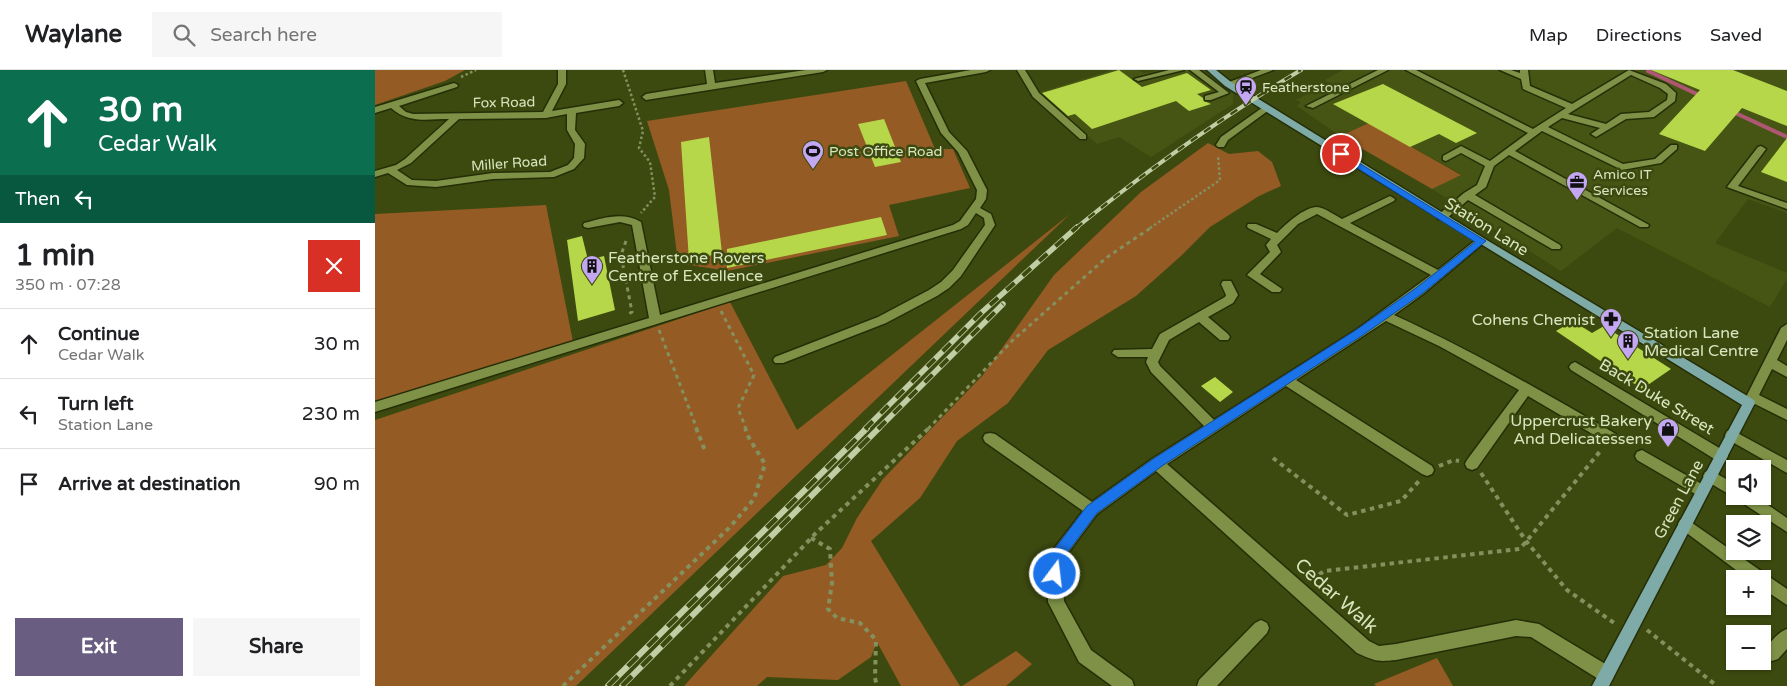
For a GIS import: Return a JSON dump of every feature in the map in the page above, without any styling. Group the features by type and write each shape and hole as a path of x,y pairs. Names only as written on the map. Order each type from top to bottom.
{"main road":[{"name":"Station Lane","path":"1211,70 1228,84 1481,241 1750,400"},
{"name":"Green Lane","path":"1603,680 1750,400"}],"street":[{"path":"546,115 561,84 562,70"},
{"path":"709,70 711,86"},
{"path":"646,97 823,70"},
{"path":"375,407 957,227 964,223 981,199 982,190 962,150 945,133 920,81 986,70"},
{"path":"1021,70 1036,95 1083,137"},
{"path":"1138,79 1175,70"},
{"path":"1194,70 1225,93 1208,98"},
{"path":"1228,84 1269,70"},
{"path":"1310,106 1384,70"},
{"path":"1410,70 1533,132"},
{"path":"1504,70 1525,74 1526,87 1572,107"},
{"path":"1442,217 1467,195 1481,187 1490,165 1533,132 1631,72 1663,86 1672,93 1671,101 1651,115 1624,116 1596,134"},
{"name":"Fox Road","path":"375,110 454,85"},
{"name":"Fox Road","path":"393,105 403,114 412,117 456,117 546,115 619,103"},
{"path":"1221,145 1224,139 1266,108"},
{"name":"Miller Road","path":"390,170 410,183 428,184 493,176 551,175 571,168 579,158 580,144 571,130 572,111"},
{"path":"1559,115 1607,127"},
{"path":"375,174 390,170 408,161 456,117"},
{"path":"1541,127 1622,167 1658,161 1674,147"},
{"path":"1446,158 1461,149 1490,165"},
{"path":"1761,149 1732,187 1787,206"},
{"path":"1509,152 1644,225"},
{"path":"1467,195 1556,246"},
{"path":"1343,223 1390,199"},
{"path":"779,360 881,320 945,285 957,273 990,225 989,217 983,212 973,210"},
{"path":"1276,289 1253,275 1276,252 1271,245 1294,222 1317,210 1439,275"},
{"path":"587,224 626,219 637,224 655,320"},
{"path":"1252,226 1278,238"},
{"path":"1126,686 1085,656 1056,602 1054,559 1092,510 1157,463 1214,428 1384,315 1439,275 1481,241"},
{"path":"1214,428 1155,369 1152,362 1165,337 1229,300 1231,295 1227,284"},
{"path":"1384,315 1439,339 1611,438"},
{"path":"1200,317 1224,337"},
{"name":"Green Lane","path":"1750,400 1785,337"},
{"path":"1118,353 1155,353"},
{"path":"1770,362 1787,372"},
{"name":"Back Duke Street","path":"1575,367 1721,456"},
{"path":"1286,380 1427,470"},
{"path":"1472,464 1527,388"},
{"path":"1750,400 1787,416"},
{"path":"1732,435 1787,467"},
{"path":"989,438 1092,510"},
{"path":"1642,456 1702,492"},
{"name":"Cedar Walk","path":"1157,463 1363,647 1378,654 1515,628 1533,630 1603,680"},
{"path":"1710,476 1726,486"},
{"path":"1756,505 1787,526"},
{"path":"1685,524 1749,570"},
{"path":"1771,586 1787,598"},
{"path":"1205,686 1261,628"},
{"path":"1771,653 1787,637"}],"path":[{"path":"619,103 646,97"},
{"path":"670,686 811,538 914,444 1012,342 1106,258 1220,180 1217,157 1221,145"},
{"path":"563,686 729,528 754,499 765,464 749,438 738,408 754,375 717,301"},
{"path":"655,320 706,453"},
{"path":"1300,590 1324,571 1520,549 1611,438"},
{"path":"1273,458 1347,515 1401,501 1427,470 1455,460 1472,464 1484,477 1526,541 1567,590 1600,615 1631,626 1717,686"},
{"path":"811,538 830,549 832,583 828,609 837,618 860,623 875,640 875,678 877,686"}],"shaded area":[{"path":"375,70 465,70 445,81 375,105"},
{"path":"1112,70 1138,70 1144,73 1163,70 1201,70 1233,94 1233,104 1151,157 1119,137 1097,144 1037,93"},
{"path":"1343,70 1787,70 1787,213 1748,199 1715,243 1787,273 1787,279 1770,307 1617,228 1561,271 1432,189 1461,174 1369,123 1340,136 1297,106 1301,102 1296,100 1329,83 1325,80"},
{"name":"Post Office Road","path":"906,81 935,149 953,149 970,188 889,205 899,236 727,271 678,263 669,190 647,121"},
{"path":"1369,123 1461,175 1432,189 1340,136"},
{"path":"1208,143 1229,154 1258,151 1272,162 1281,186 1259,196 1210,227 1136,296 1048,350 1008,403 957,441 920,498 871,541 960,686 901,686 877,642 871,657 838,680 767,677 757,686 684,686 783,576 826,565 842,548 857,518 883,479 983,375 1054,275 1141,192"},
{"path":"546,205 573,342 375,401 375,214"},
{"path":"1070,214 576,686 375,686 375,420 730,302 797,430"},
{"path":"1016,651 1032,664 1006,686 962,686"},
{"path":"1437,658 1453,686 1376,686 1374,684"}],"building":[{"path":"1119,70 1142,87 1187,73 1211,90 1197,94 1204,101 1211,104 1189,111 1176,101 1092,129 1075,114 1068,116 1042,93"},
{"path":"1651,70 1733,70 1787,91 1787,126 1742,108 1705,151 1659,134 1700,90"},
{"path":"1383,84 1477,133 1456,143 1439,134 1410,147 1333,104"},
{"path":"884,119 901,162 875,167 858,124"},
{"path":"709,137 722,253 689,260 681,142"},
{"path":"1787,138 1787,182 1761,172"},
{"path":"881,217 887,235 727,268 727,249"},
{"name":"Featherstone Rovers Centre of Excellence","path":"582,236 588,260 604,256 615,310 578,321 567,240"},
{"name":"Station Lane Medical Centre","path":"1573,321 1592,333 1604,326 1671,369 1642,389 1556,331"},
{"path":"1215,377 1233,392 1220,402 1201,386"}],"waterway":[{"path":"1648,71 1701,96"},
{"path":"1731,111 1787,137"}],"railway":[{"path":"1076,228 1130,185 1186,145 1243,106 1301,70"},
{"path":"865,429 981,313 1077,227"},
{"path":"879,428 1003,304"},
{"path":"608,686 867,428"},
{"path":"622,686 879,428"}],"place":[{"name":"Featherstone","path":"1246,106"},
{"name":"Post Office Road","path":"813,170"},
{"name":"Amico IT Services","path":"1577,201"},
{"name":"Featherstone Rovers Centre of Excellence","path":"592,285"},
{"name":"Cohens Chemist","path":"1611,338"},
{"name":"Station Lane Medical Centre","path":"1628,360"},
{"name":"Uppercrust Bakery And Delicatessens","path":"1668,448"}],"route":[{"path":"1055,574 1054,559 1092,510 1157,463 1359,333 1419,290 1481,241 1341,154"}]}
